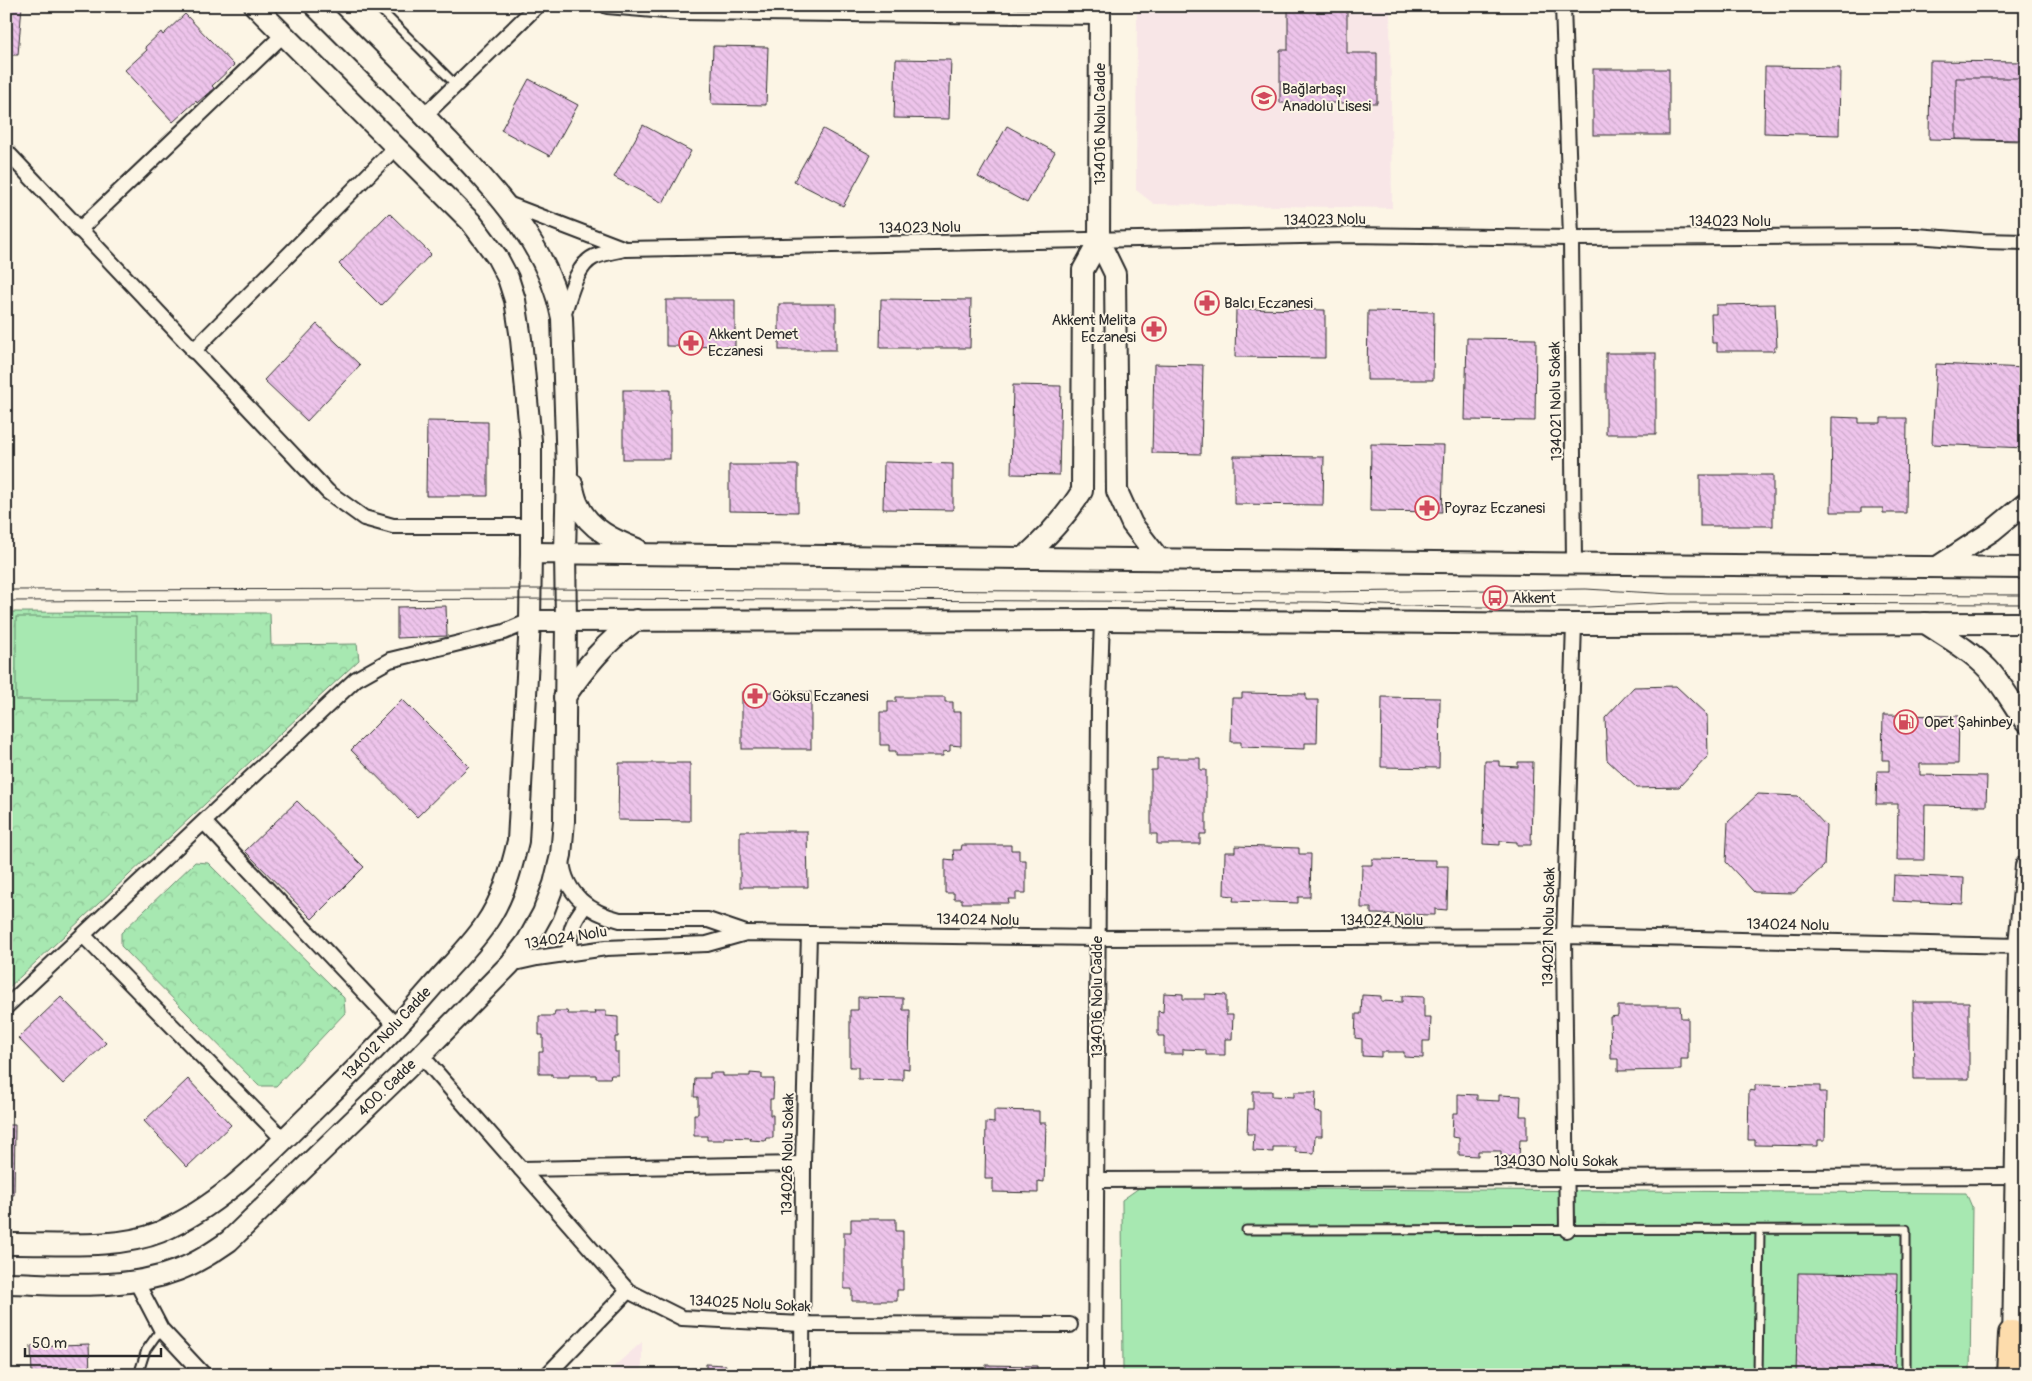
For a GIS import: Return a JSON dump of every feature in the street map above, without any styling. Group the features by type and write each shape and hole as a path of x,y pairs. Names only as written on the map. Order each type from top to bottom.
{"highway":[{"path":"2011,1375 2012,1334"}],"main road":[{"name":"134012 Nolu Cadde","path":"6,1244 96,1243 127,1240 157,1233 187,1220 212,1204 284,1140 397,1027 484,926 500,899 511,872 518,841 530,621 531,442 518,319 508,278 497,257 471,222 255,6"},
{"path":"315,6 493,187 524,230 551,276 558,297 562,318 567,470 579,508 592,524 611,539 651,554"},
{"name":"134016 Nolu Cadde","path":"1100,11 1100,241"},
{"path":"1025,557 1053,531 1069,512 1082,491 1082,270 1100,241"},
{"path":"1100,241 1115,274 1117,491 1132,524 1159,558"},
{"name":"400. Cadde","path":"6,1284 113,1284 136,1281 179,1270 229,1242 421,1055 510,964 527,942 543,913 554,884 561,855 564,822 567,470"},
{"path":"1937,567 1992,532 2026,503"},
{"path":"531,553 2026,568"},
{"path":"564,698 597,654 614,637 636,620"},
{"path":"530,621 1102,620 1574,624 2026,623"},
{"path":"1925,623 1969,653 1987,668 2026,723"},
{"path":"2012,1334 2019,946 2026,866"}],"street":[{"path":"424,116 537,6"},
{"path":"607,6 677,12 1100,11"},
{"name":"134021 Nolu Sokak","path":"1563,6 1571,238 1574,563"},
{"path":"79,230 283,34"},
{"path":"193,351 396,147"},
{"path":"6,151 328,492 364,518 393,526 531,526"},
{"path":"505,203 625,249"},
{"name":"134023 Nolu","path":"625,249 1349,236 1571,238 1916,236 2026,242"},
{"path":"562,318 581,269 593,257 625,249"},
{"name":"134016 Nolu Cadde","path":"1095,1375 1099,704 1102,620"},
{"path":"6,1007 356,679 390,660 504,632 530,621"},
{"name":"134021 Nolu Sokak","path":"1567,1230 1564,936 1574,624"},
{"path":"204,822 397,1027"},
{"name":"134024 Nolu","path":"561,855 562,867 568,883 586,905 596,912 620,920 708,920 746,933"},
{"path":"570,952 569,943 573,924 586,905"},
{"name":"134024 Nolu","path":"510,964 570,952 606,948 707,944 746,933 1097,938 1564,936 2019,946"},
{"name":"134026 Nolu Sokak","path":"802,1375 803,1164 809,934"},
{"path":"83,935 284,1140"},
{"name":"134025 Nolu Sokak","path":"421,1055 628,1291 682,1318 802,1324 1070,1324"},
{"path":"521,1169 803,1164"},
{"name":"134030 Nolu Sokak","path":"1097,1180 2016,1176"},
{"path":"136,1281 161,1329 204,1375"},
{"path":"547,1375 628,1291"}],"lane":[{"path":"377,6 456,85"},
{"path":"1246,1230 1906,1229 1906,1375"},
{"path":"1758,1375 1760,1230"},
{"path":"138,1375 146,1350 161,1329"}],"shaded area":[{"name":"Bağlarbaşı Anadolu Lisesi","path":"1137,6 1390,6 1392,208 1154,204 1136,190"},
{"path":"642,1342 642,1375 604,1375"}],"green space":[{"path":"6,612 270,613 271,645 357,644 359,660 6,990"},
{"path":"16,617 136,617 136,700 16,700"},
{"path":"195,862 208,863 344,998 345,1013 276,1086 259,1086 121,946 121,933"},
{"path":"1139,1188 1966,1193 1972,1207 1970,1375 1123,1375 1122,1200"}],"building":[{"path":"6,6 22,6 18,55 6,55"},
{"path":"1288,6 1347,6 1347,53 1377,53 1377,103 1280,103 1280,50 1288,50"},
{"path":"185,14 234,65 212,86 214,88 173,122 125,70 147,50 145,47 161,32 163,35"},
{"path":"713,46 768,47 766,105 711,104"},
{"path":"896,59 951,60 949,119 894,118"},
{"path":"1930,61 2025,62 2024,141 1929,139"},
{"path":"1765,67 1840,68 1839,135 1764,133"},
{"path":"1593,69 1669,69 1669,135 1593,135"},
{"path":"1956,78 2021,78 2021,140 1956,139"},
{"path":"529,79 578,105 550,156 501,130"},
{"path":"643,125 691,151 663,203 614,177"},
{"path":"1007,126 1055,152 1027,203 978,177"},
{"path":"823,129 871,155 843,206 794,181"},
{"path":"389,213 431,254 381,306 339,264"},
{"path":"881,299 971,300 970,348 880,348"},
{"path":"666,300 735,300 735,347 666,346"},
{"path":"779,304 836,304 836,350 779,350"},
{"path":"1775,304 1777,347 1774,347 1774,351 1717,351 1717,343 1712,343 1711,314 1716,314 1716,305"},
{"path":"1236,309 1325,310 1325,358 1235,357"},
{"path":"1368,311 1434,312 1433,380 1367,380"},
{"path":"317,324 360,365 307,421 264,380"},
{"path":"1467,338 1536,339 1535,421 1465,420"},
{"path":"1606,353 1656,353 1656,434 1606,434"},
{"path":"1154,364 1203,365 1201,454 1152,453"},
{"path":"1936,364 2026,368 2025,448 1932,444"},
{"path":"1013,385 1061,386 1059,475 1011,474"},
{"path":"623,390 670,390 670,459 623,459"},
{"path":"1832,417 1859,418 1859,423 1881,423 1881,418 1907,418 1906,513 1883,513 1883,508 1861,508 1861,512 1831,512"},
{"path":"427,421 488,422 488,496 426,496"},
{"path":"1371,444 1444,445 1442,512 1370,511"},
{"path":"1234,456 1324,457 1323,505 1234,504"},
{"path":"884,462 953,464 953,510 883,509"},
{"path":"729,465 798,465 798,512 729,511"},
{"path":"1700,475 1773,475 1773,526 1700,526"},
{"path":"6,497 12,535 6,535"},
{"path":"446,606 447,636 397,638 397,607"},
{"path":"1676,686 1707,715 1708,756 1679,787 1637,788 1607,760 1605,718 1634,687"},
{"path":"742,692 811,692 811,749 742,749"},
{"path":"1242,693 1306,694 1306,700 1318,700 1317,743 1305,743 1305,749 1241,747 1241,742 1231,742 1232,698 1242,698"},
{"path":"896,697 945,697 945,702 953,702 953,712 961,712 961,746 950,745 950,751 943,752 943,756 896,756 896,751 889,751 889,745 880,745 880,712 888,712 888,702 896,702"},
{"path":"1382,697 1440,698 1439,768 1381,767"},
{"path":"402,699 469,766 417,817 351,750"},
{"path":"1883,715 1959,716 1958,764 1920,764 1920,775 1987,776 1986,806 1925,805 1924,860 1897,860 1898,804 1876,804 1877,771 1889,771 1889,760 1882,760"},
{"path":"1157,758 1200,758 1200,770 1206,770 1206,834 1200,834 1200,844 1157,844 1157,834 1151,834 1151,770 1157,770"},
{"path":"1485,761 1499,761 1499,766 1518,767 1518,762 1533,762 1531,845 1517,845 1517,842 1500,841 1500,845 1483,844"},
{"path":"619,763 690,763 690,821 618,820"},
{"path":"1758,794 1798,796 1826,826 1824,866 1794,893 1754,892 1726,862 1728,822"},
{"path":"297,801 364,867 312,919 245,851"},
{"path":"740,831 807,831 808,887 740,887"},
{"path":"962,845 1011,845 1011,850 1019,850 1019,860 1026,860 1026,893 1016,893 1016,899 1008,899 1009,903 962,903 962,899 954,899 954,893 945,893 945,859 954,860 953,850 961,850"},
{"path":"1235,846 1299,848 1299,854 1311,854 1310,897 1298,897 1298,903 1233,901 1234,896 1224,895 1225,852 1235,852"},
{"path":"1372,859 1436,860 1436,866 1448,866 1447,910 1435,909 1435,915 1371,914 1371,908 1361,908 1362,865 1372,865"},
{"path":"1894,875 1964,878 1963,904 1893,901"},
{"path":"1164,993 1183,994 1183,999 1205,999 1205,994 1226,995 1226,1015 1233,1015 1232,1039 1225,1039 1225,1055 1206,1055 1206,1050 1183,1049 1183,1054 1164,1054 1164,1036 1158,1036 1158,1011 1163,1012"},
{"path":"1362,995 1381,996 1381,1001 1402,1002 1402,996 1424,997 1424,1017 1431,1017 1430,1041 1423,1041 1423,1058 1404,1057 1404,1052 1381,1052 1381,1057 1362,1056 1362,1039 1355,1038 1356,1014 1361,1014"},
{"path":"61,997 106,1043 63,1084 18,1038"},
{"path":"858,997 903,998 903,1010 910,1010 909,1069 903,1068 903,1080 858,1079 858,1067 850,1067 850,1010 858,1010"},
{"path":"1913,1002 1969,1002 1969,1079 1914,1079"},
{"path":"1618,1006 1680,1006 1681,1018 1688,1018 1688,1059 1681,1059 1681,1070 1618,1071 1618,1059 1611,1059 1610,1017 1618,1016"},
{"path":"555,1011 567,1011 568,1014 595,1014 594,1011 606,1011 606,1016 618,1017 618,1037 615,1037 615,1052 618,1052 618,1075 611,1075 610,1078 596,1078 596,1075 552,1077 552,1074 539,1074 539,1052 543,1052 543,1035 539,1035 539,1016 554,1016"},
{"path":"710,1073 723,1073 723,1076 750,1076 750,1073 762,1074 762,1079 774,1079 773,1099 770,1099 770,1115 773,1115 773,1138 766,1138 765,1141 750,1140 751,1138 724,1137 724,1140 707,1140 707,1136 694,1136 694,1114 698,1114 698,1097 694,1097 695,1078 710,1078"},
{"path":"188,1079 231,1125 187,1167 144,1121"},
{"path":"1755,1085 1820,1086 1820,1092 1826,1092 1825,1140 1818,1140 1818,1146 1755,1145 1755,1140 1748,1140 1749,1090 1755,1091"},
{"path":"1253,1091 1272,1091 1272,1096 1294,1097 1294,1092 1316,1092 1315,1112 1322,1113 1322,1136 1315,1136 1314,1153 1295,1152 1296,1147 1273,1147 1273,1152 1253,1151 1254,1134 1247,1134 1248,1109 1253,1109"},
{"path":"1458,1094 1477,1095 1477,1100 1499,1101 1499,1095 1521,1096 1520,1116 1527,1116 1527,1140 1520,1140 1519,1157 1501,1156 1501,1151 1478,1151 1478,1156 1459,1155 1459,1138 1452,1137 1453,1113 1458,1113"},
{"path":"994,1110 1039,1111 1039,1123 1046,1123 1044,1182 1038,1181 1038,1193 993,1192 993,1179 985,1179 986,1122 994,1123"},
{"path":"6,1125 15,1125 14,1195 6,1195"},
{"path":"851,1219 896,1219 896,1231 903,1231 903,1290 897,1290 897,1301 852,1301 852,1289 844,1289 844,1232 851,1232"},
{"path":"1798,1273 1897,1274 1895,1375 1796,1375"},
{"path":"89,1344 90,1375 32,1375 31,1346"},
{"path":"706,1364 726,1365 726,1375 706,1375"},
{"path":"986,1365 1037,1366 1037,1373 1045,1373 1045,1375 978,1375 978,1373 986,1373"}],"tram line":[{"path":"6,590 530,589 1317,592 1586,589 1671,594 2026,595"},
{"path":"6,601 566,599 1318,602 1477,607 1587,607 1671,603 2026,604"}],"place":[{"name":"Bağlarbaşı Anadolu Lisesi","path":"1264,98"},
{"name":"Balcı Eczanesi","path":"1207,303"},
{"name":"Akkent Melita Eczanesi","path":"1154,329"},
{"name":"Akkent Demet Eczanesi","path":"691,343"},
{"name":"Poyraz Eczanesi","path":"1427,508"},
{"name":"Akkent","path":"1495,598"},
{"name":"Göksu Eczanesi","path":"755,696"},
{"name":"Opet Şahinbey","path":"1906,722"}]}
